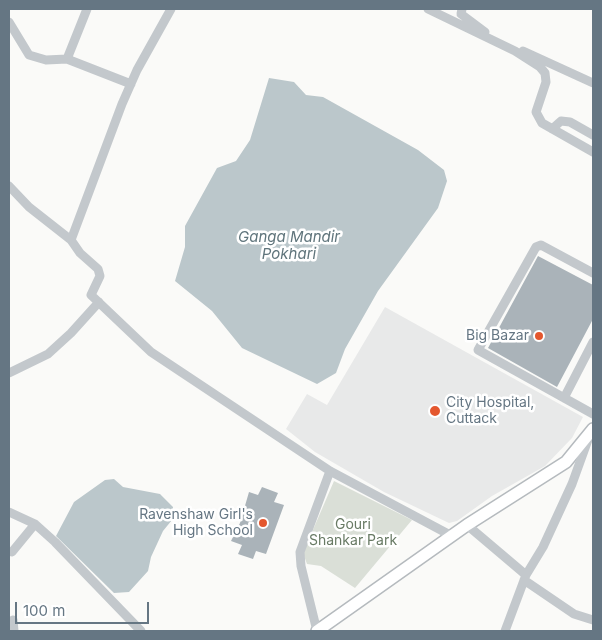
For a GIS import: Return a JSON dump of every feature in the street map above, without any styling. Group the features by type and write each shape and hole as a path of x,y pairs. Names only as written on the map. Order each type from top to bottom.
{"main road":[{"path":"317,631 467,525 566,462 592,432"}],"street":[{"path":"67,59 87,9"},
{"path":"70,240 131,84 171,9"},
{"path":"428,9 515,51 540,67 545,73 546,82 536,112 542,123 593,152"},
{"path":"462,9 461,14 488,34 593,83"},
{"path":"9,22 29,55 46,60 67,59 131,84"},
{"path":"552,129 561,121 570,122 593,135"},
{"path":"9,186 29,207 70,240 80,253 98,269 100,276 91,295 151,352 330,471 452,536"},
{"path":"593,273 541,245 536,247 478,350 593,414"},
{"path":"9,373 48,354 71,334 99,302"},
{"path":"564,398 593,342"},
{"path":"505,631 525,578 543,547 572,484 592,432"},
{"path":"317,631 301,566 300,552 330,471"},
{"path":"9,512 35,524 55,542 141,631"},
{"path":"12,552 35,524"},
{"path":"467,525 525,578 574,614 593,618"},
{"path":"13,620 14,631"}],"shaded area":[{"name":"City Hospital, Cuttack","path":"385,307 583,417 572,438 545,466 492,496 457,521 449,523 384,492 315,452 286,429 307,394 327,405"}],"green space":[{"name":"Gouri Shankar Park","path":"334,481 412,520 355,588 321,566 307,564 303,553"}],"water":[{"name":"Ganga Mandir Pokhari","path":"269,78 294,82 306,95 323,97 418,150 444,170 447,181 438,208 378,291 345,349 336,373 317,384 242,348 212,311 175,281 185,247 185,226 217,168 236,161 250,140"},
{"path":"114,479 123,487 160,494 173,507 172,520 163,531 151,557 148,571 129,592 114,593 56,536 74,502 105,480"}],"building":[{"name":"Big Bazar","path":"538,256 593,285 593,319 557,387 488,348"},
{"name":"Ravenshaw Girl's High School","path":"262,487 278,493 274,502 284,505 266,554 256,551 253,559 238,554 242,545 231,541 240,523 249,492 258,495"}],"place":[{"name":"Big Bazar","path":"539,336"},
{"name":"City Hospital, Cuttack","path":"435,411"},
{"name":"Ravenshaw Girl's High School","path":"263,523"}]}
